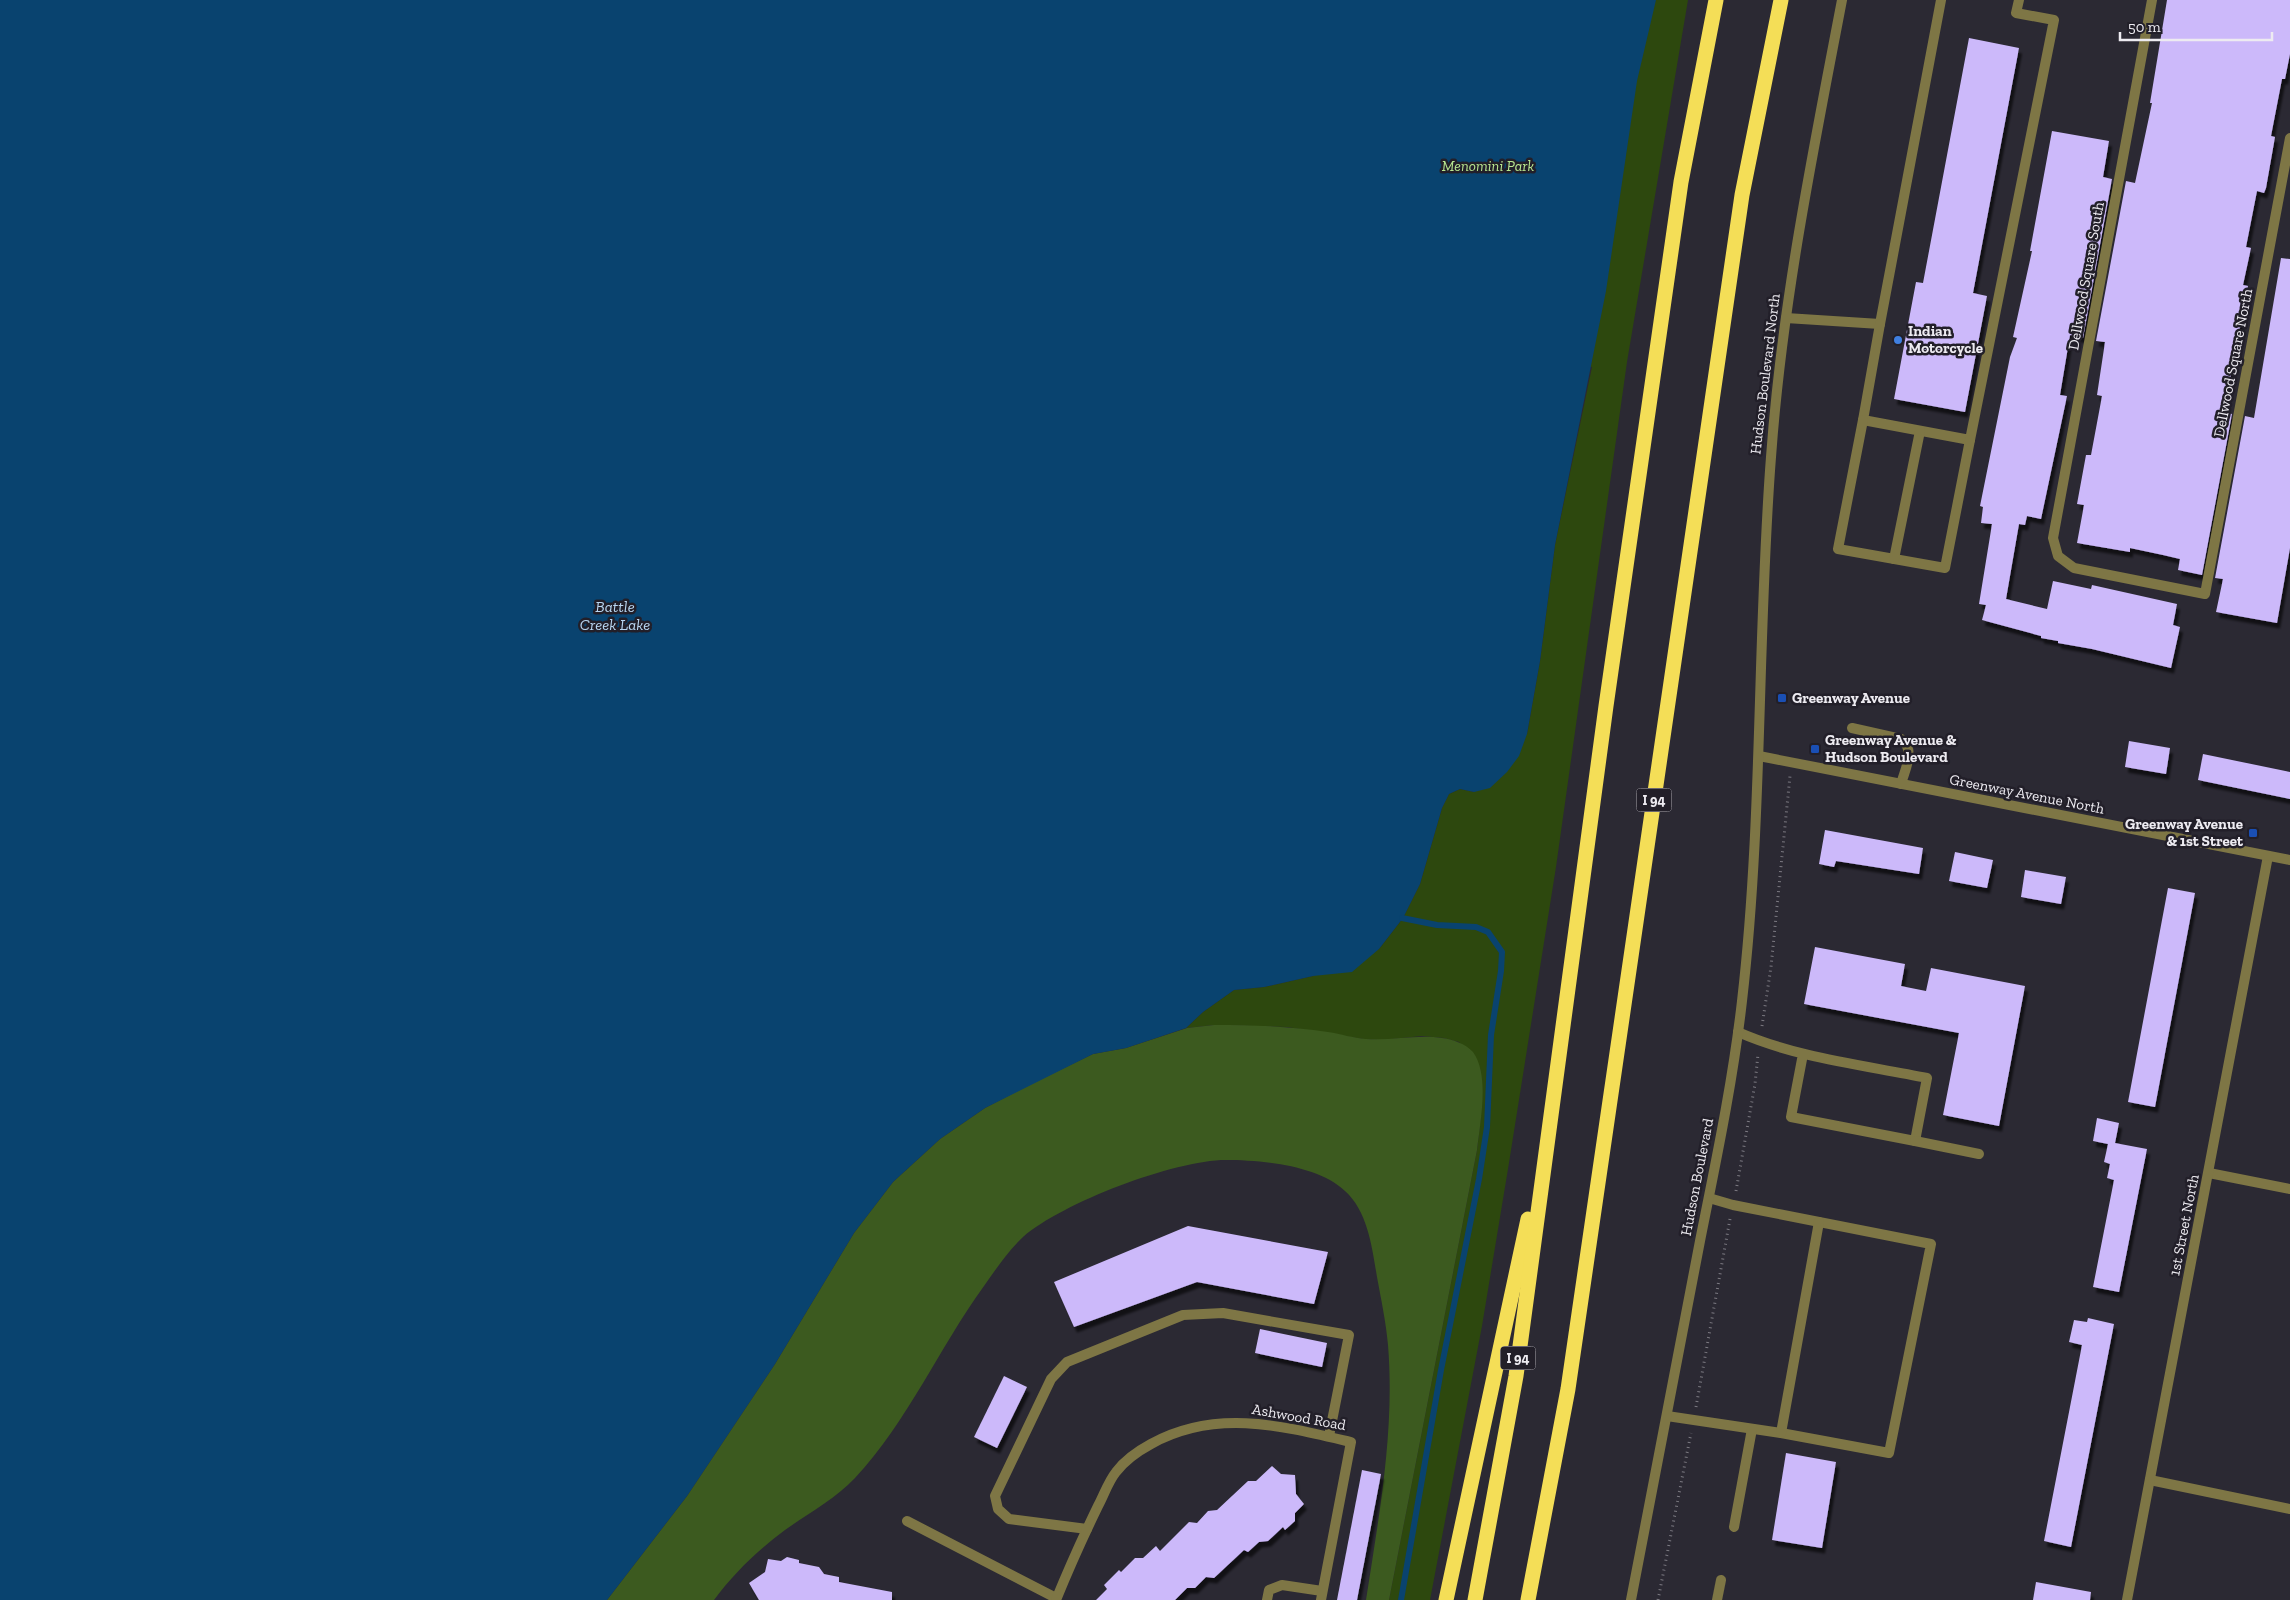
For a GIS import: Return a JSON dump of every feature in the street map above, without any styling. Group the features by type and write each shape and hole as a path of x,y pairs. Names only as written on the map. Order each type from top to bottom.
{"highway":[{"name":"I 94","path":"1475,1600 1516,1376 1606,706 1681,182 1716,0"},
{"name":"I 94","path":"1528,1600 1568,1389 1742,195 1781,0"},
{"path":"1446,1600 1551,1115"}],"street":[{"name":"Hudson Boulevard North","path":"1759,756 1764,550 1776,398 1802,212 1842,0"},
{"path":"1941,0 1838,549 1945,568 2054,20 2016,13 2018,0"},
{"name":"Dellwood Square South","path":"2152,0 2054,538 2058,556 2074,568 2205,594"},
{"name":"Dellwood Square North","path":"2205,594 2290,138"},
{"path":"1786,318 1880,324"},
{"path":"1862,420 1970,440"},
{"path":"1894,559 1920,430"},
{"path":"1852,728 1901,738 1906,742 1910,754 1901,784"},
{"name":"Greenway Avenue North","path":"1759,756 2290,860"},
{"name":"Hudson Boulevard","path":"1631,1600 1709,1198 1738,1032 1751,912 1759,756"},
{"name":"1st Street North","path":"2127,1600 2268,856"},
{"path":"1738,1032 1803,1054 1927,1078 1914,1141"},
{"path":"1803,1054 1791,1117 1979,1154"},
{"path":"2209,1173 2290,1188"},
{"path":"1666,1416 1781,1433 1889,1453 1931,1244 1733,1205 1709,1198"},
{"path":"1781,1433 1819,1222"},
{"path":"1087,1529 1009,1519 998,1509 996,1496 1051,1379 1067,1362 1183,1316 1223,1313 1349,1335 1329,1436"},
{"name":"Ashwood Road","path":"1056,1599 1087,1529 1116,1472 1135,1453 1161,1438 1202,1424 1232,1422 1267,1424 1351,1442 1321,1596"},
{"path":"1734,1527 1752,1429"},
{"path":"2150,1480 2290,1508"},
{"path":"907,1521 1056,1599"},
{"path":"1717,1600 1721,1580"},
{"path":"1267,1600 1269,1590 1282,1585 1321,1596"}],"path":[{"path":"1658,1600 1756,1084 1760,1041 1771,967 1791,763"}],"green space":[{"name":"Menomini Park","path":"0,0 1688,0 1627,362 1556,867 1508,1169 1482,1326 1430,1600 1389,1600 1477,1150 1481,1116 1482,1087 1480,1068 1459,1042 1444,1038 1422,1036 1382,1040 1363,1039 1287,1027 1214,1025 1186,1028 1203,1012 1234,990 1264,987 1313,976 1379,949 1403,918 1420,884 1442,808 1449,794 1460,789 1474,792 1527,734 1540,661 1555,545 1592,367"},
{"path":"1214,1025 1300,1028 1366,1039 1442,1038 1463,1044 1473,1052 1478,1062 1483,1086 1482,1113 1477,1150 1389,1600 1366,1600 1385,1473 1390,1377 1385,1319 1371,1242 1364,1220 1353,1199 1334,1182 1320,1175 1272,1163 1226,1160 1178,1167 1120,1186 1064,1211 1023,1237 1002,1260 952,1334 907,1409 874,1456 839,1493 785,1530 756,1554 738,1571 714,1600 607,1600 687,1496 775,1364 854,1233 893,1182 940,1139 985,1108 1031,1084 1093,1054 1126,1048 1187,1028"}],"water":[{"name":"Battle Creek Lake","path":"0,0 1656,0 1637,81 1606,291 1555,545 1540,661 1527,734 1519,756 1507,772 1490,788 1474,792 1460,789 1449,794 1442,808 1420,884 1403,918 1379,949 1352,972 1313,976 1264,987 1234,990 1203,1012 1186,1028 1126,1048 1093,1054 985,1108 940,1139 893,1182 854,1233 775,1364 687,1496 607,1600 0,1600"}],"building":[{"path":"2167,0 2290,0 2290,54 2285,79 2282,79 2271,136 2275,137 2266,188 2264,193 2257,191 2246,247 2251,248 2243,285 2248,286 2224,412 2232,414 2202,575 2178,570 2180,559 2130,548 2130,552 2077,543 2084,505 2077,504 2086,455 2091,455 2102,396 2097,395 2105,342 2096,341 2126,181 2135,183 2152,103 2150,103"},
{"path":"1969,38 2019,48 1973,293 1987,296 1965,412 1894,399 1916,282 1923,283"},
{"path":"2052,131 2109,141 2103,177 2112,179 2083,338 2070,335 2060,395 2067,396 2041,519 2027,516 2025,525 2019,524 2006,599 2047,609 2053,581 2091,589 2092,585 2177,604 2173,625 2180,627 2171,668 2058,643 2058,641 2041,638 2041,636 1982,620 1986,605 1979,604 1992,524 1981,523 1983,507 1980,506 2010,357 2017,338 2013,337 2032,251 2030,251"},
{"path":"2281,258 2290,259 2290,548 2277,623 2216,612 2223,579 2215,578 2245,416 2254,418"},
{"path":"2129,741 2170,748 2166,774 2125,767"},
{"path":"2203,754 2290,772 2290,799 2198,780"},
{"path":"1825,830 1923,848 1919,874 1836,861 1834,867 1819,864"},
{"path":"1955,852 1993,860 1987,888 1949,881"},
{"path":"2025,870 2066,877 2061,904 2021,897"},
{"path":"2168,888 2195,893 2155,1107 2128,1102"},
{"path":"1815,947 1905,964 1901,986 1926,991 1931,968 2025,986 1999,1126 1943,1115 1959,1033 1804,1004"},
{"path":"2097,1118 2119,1123 2115,1143 2147,1149 2119,1292 2093,1287 2114,1180 2107,1178 2110,1164 2104,1162 2108,1144 2093,1141"},
{"path":"1188,1226 1328,1252 1314,1304 1197,1282 1074,1327 1054,1282"},
{"path":"2088,1318 2114,1324 2071,1547 2044,1541 2082,1345 2069,1342 2074,1320 2087,1322"},
{"path":"1260,1329 1327,1343 1322,1367 1255,1353"},
{"path":"1004,1376 1027,1387 997,1448 974,1437"},
{"path":"1786,1453 1836,1462 1822,1548 1772,1540"},
{"path":"1272,1466 1281,1474 1295,1475 1296,1494 1304,1504 1295,1513 1295,1521 1285,1530 1283,1527 1268,1541 1259,1542 1248,1552 1244,1550 1214,1578 1206,1577 1195,1588 1187,1588 1175,1600 1096,1600 1107,1589 1104,1585 1119,1570 1121,1572 1135,1558 1143,1558 1156,1546 1160,1551 1189,1522 1197,1523 1208,1511 1217,1510 1248,1481 1256,1481"},
{"path":"1362,1470 1381,1474 1357,1600 1337,1600"},
{"path":"787,1557 799,1560 799,1563 819,1567 824,1574 839,1577 839,1582 892,1592 892,1600 759,1600 749,1583 765,1572 768,1559 781,1561"},
{"path":"2036,1582 2091,1592 2090,1600 2033,1600"}],"waterway":[{"path":"1401,1600 1441,1370 1479,1179 1487,1127 1491,1035 1501,971 1502,952 1488,932 1476,927 1437,925 1402,918"}],"place":[{"name":"Indian Motorcycle","path":"1898,340"},
{"name":"Greenway Avenue","path":"1782,698"},
{"name":"Greenway Avenue & Hudson Boulevard","path":"1815,749"},
{"name":"Greenway Avenue & 1st Street","path":"2253,833"}]}
